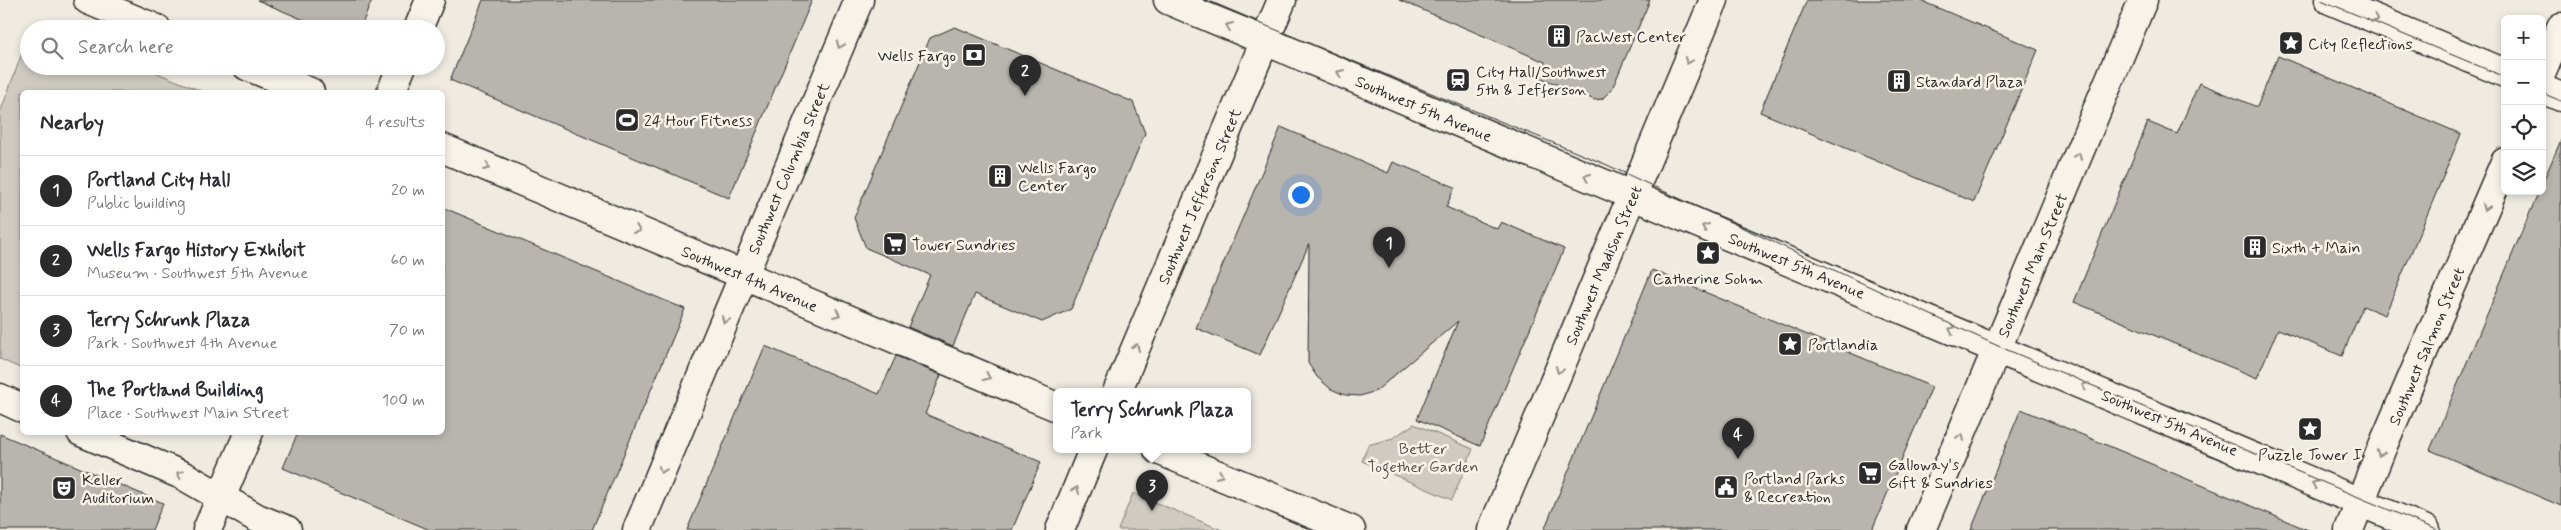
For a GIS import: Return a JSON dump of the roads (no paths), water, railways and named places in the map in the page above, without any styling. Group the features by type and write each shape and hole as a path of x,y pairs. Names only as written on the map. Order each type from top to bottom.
{"main road":[{"path":"88,0 136,20"},
{"path":"422,20 430,0"},
{"name":"Southwest Columbia Street","path":"637,530 859,0"},
{"name":"Southwest 5th Avenue","path":"1168,0 2426,530"},
{"name":"Southwest Jefferson Street","path":"1119,388 1282,0"},
{"name":"Southwest Madison Street","path":"1492,530 1714,0"},
{"name":"Southwest Main Street","path":"1922,530 2143,0"},
{"path":"2330,0 2501,71"},
{"path":"2546,63 2561,27"},
{"path":"269,75 305,90"},
{"path":"392,90 398,75"},
{"path":"2546,91 2561,97"},
{"name":"Southwest 4th Avenue","path":"445,149 1053,405"},
{"name":"Southwest Salmon Street","path":"2349,530 2501,171"},
{"path":"0,398 20,407"},
{"path":"88,435 184,476 257,518 286,530"},
{"path":"207,530 248,435"},
{"path":"1060,530 1092,453"},
{"path":"1165,453 1351,530"}],"tram line":[{"path":"1203,0 1605,164 1998,346 2437,530"},
{"path":"2321,0 2501,75"},
{"path":"2546,95 2561,101"}],"place":[{"name":"PacWest Center","path":"1559,36"},
{"name":"City Reflections","path":"2291,43"},
{"name":"Wells Fargo","path":"974,55"},
{"name":"City Hall/Southwest 5th & Jefferson","path":"1458,80"},
{"name":"Standard Plaza","path":"1899,81"},
{"name":"Wells Fargo History Exhibit","path":"1025,96"},
{"name":"24 Hour Fitness","path":"627,120"},
{"name":"Wells Fargo Center","path":"1000,176"},
{"name":"Tower Sundries","path":"895,244"},
{"name":"Sixth + Main","path":"2255,247"},
{"name":"Catherine Sohm","path":"1708,253"},
{"name":"Portland City Hall","path":"1389,268"},
{"name":"Portlandia","path":"1790,344"},
{"name":"Puzzle Tower I","path":"2310,429"},
{"name":"The Portland Building","path":"1738,459"},
{"name":"Galloway's Gift & Sundries","path":"1870,473"},
{"name":"Portland Parks & Recreation","path":"1726,487"},
{"name":"Keller Auditorium","path":"64,488"},
{"name":"Terry Schrunk Plaza","path":"1152,511"}],"park label":[{"name":"Better Together Garden","path":"1423,457"}]}
